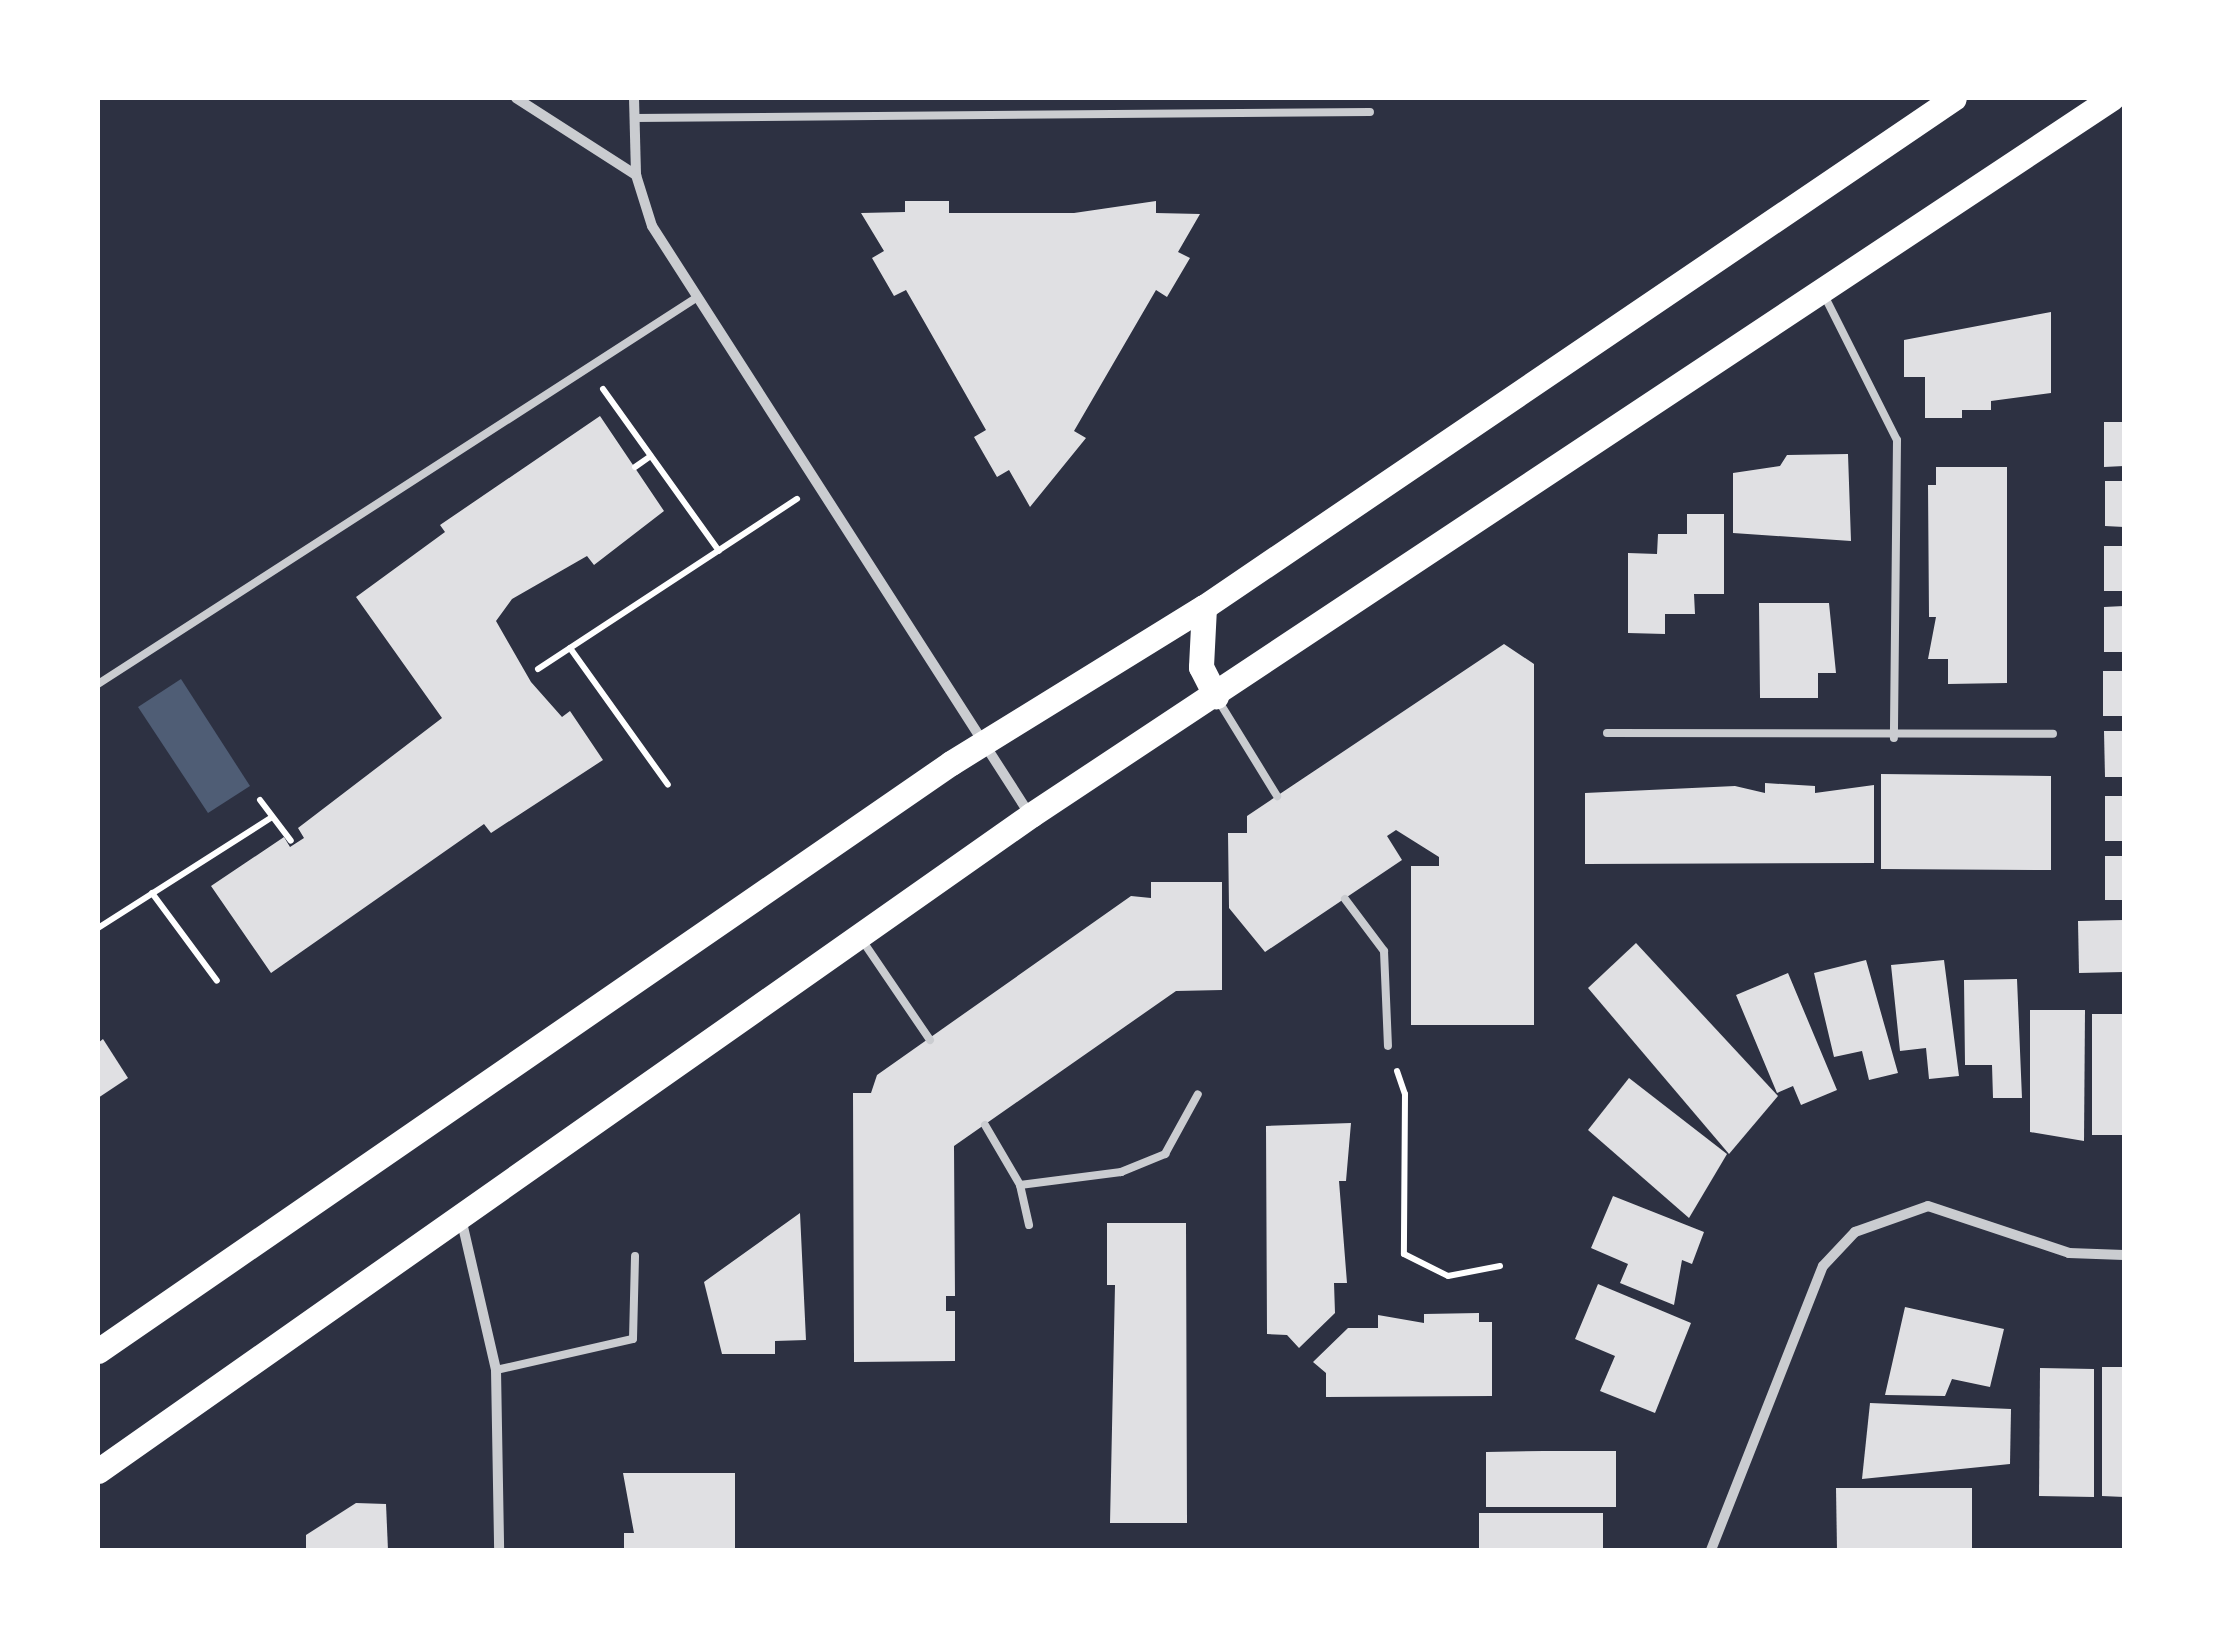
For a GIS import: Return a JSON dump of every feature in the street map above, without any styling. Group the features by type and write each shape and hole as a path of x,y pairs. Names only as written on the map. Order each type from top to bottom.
{"main road":[{"path":"98,1351 986,742 1204,607 1954,98"},
{"path":"98,1472 459,1212 1030,816 2112,98"},
{"path":"1204,607 1201,667 1216,696"}],"street":[{"path":"516,98 636,175"},
{"path":"634,98 636,175 652,226 1030,816"},
{"path":"1711,1550 1823,1266 1855,1232 1928,1206 2069,1253 2124,1256"},
{"path":"459,1212 496,1370 499,1550"}],"lane":[{"path":"634,118 1370,112"},
{"path":"1822,292 1896,440 1894,738"},
{"path":"98,684 585,363 696,298"},
{"path":"1216,696 1278,796"},
{"path":"1607,733 1894,738 2053,734"},
{"path":"1345,899 1384,951 1388,1046"},
{"path":"859,936 930,1040"},
{"path":"1020,1186 1121,1172 1164,1154 1198,1094"},
{"path":"985,1125 1020,1186 1029,1225"},
{"path":"496,1370 632,1339 634,1256"}],"path":[{"path":"585,363 719,550"},
{"path":"635,467 651,456"},
{"path":"538,669 819,484"},
{"path":"570,648 668,786"},
{"path":"260,800 291,842"},
{"path":"98,928 272,816"},
{"path":"152,893 217,981"},
{"path":"1388,1046 1405,1094 1404,1254 1448,1276 1500,1266"}],"water":[{"path":"181,679 250,786 208,813 138,707"}],"building":[{"path":"905,201 949,201 949,213 1074,213 1156,201 1156,213 1200,214 1178,252 1190,258 1167,297 1156,290 1074,431 1086,438 1030,507 1009,470 997,477 974,437 986,430 925,323 906,290 894,296 872,258 884,251 861,213 905,212"},
{"path":"2051,312 2051,393 1991,401 1991,410 1962,410 1962,418 1925,418 1925,377 1904,377 1904,340"},
{"path":"600,416 664,511 594,565 587,556 512,599 496,621 531,682 562,717 570,711 603,760 491,833 484,824 271,973 211,886 284,837 290,847 304,838 298,828 442,718 356,597 445,532 440,525"},
{"path":"2104,422 2124,422 2124,466 2104,467"},
{"path":"1848,454 1851,541 1733,533 1733,473 1780,466 1787,455"},
{"path":"1936,467 2007,467 2007,683 1948,684 1948,659 1928,659 1936,617 1929,617 1928,485 1936,485"},
{"path":"2105,481 2124,481 2124,527 2105,526"},
{"path":"1687,514 1724,514 1724,594 1694,594 1695,614 1665,614 1665,634 1628,633 1628,553 1657,554 1658,534 1687,534"},
{"path":"2104,546 2124,546 2124,591 2104,591"},
{"path":"1759,603 1829,603 1836,673 1818,673 1818,698 1760,698"},
{"path":"2124,606 2124,652 2104,652 2104,607"},
{"path":"1504,644 1534,664 1534,1025 1411,1025 1411,866 1439,866 1439,857 1396,830 1387,836 1402,860 1265,952 1229,908 1228,833 1247,833 1247,816"},
{"path":"2103,671 2124,671 2124,716 2103,716"},
{"path":"2104,731 2124,731 2124,777 2105,777"},
{"path":"1881,774 2051,776 2051,870 1881,869"},
{"path":"1765,783 1815,786 1815,793 1874,785 1874,863 1585,864 1585,793 1735,786 1765,793"},
{"path":"2105,796 2124,796 2124,841 2105,841"},
{"path":"2105,856 2124,856 2124,900 2105,900"},
{"path":"1151,882 1222,882 1222,990 1176,991 954,1146 955,1296 946,1296 946,1311 955,1311 955,1361 854,1362 853,1093 871,1093 877,1075 1131,896 1151,898"},
{"path":"2124,920 2124,972 2079,973 2078,921"},
{"path":"1636,943 1778,1096 1729,1154 1588,988"},
{"path":"1866,960 1898,1073 1869,1080 1862,1051 1834,1057 1814,973"},
{"path":"1944,960 1959,1076 1929,1079 1926,1048 1900,1051 1891,965"},
{"path":"1788,973 1837,1090 1801,1105 1793,1086 1777,1093 1736,995"},
{"path":"2017,979 2022,1098 1993,1098 1992,1065 1965,1065 1964,980"},
{"path":"2030,1010 2085,1010 2084,1141 2030,1132"},
{"path":"2092,1014 2124,1014 2124,1135 2092,1135"},
{"path":"103,1039 128,1078 98,1098 98,1043"},
{"path":"1629,1078 1727,1154 1689,1218 1588,1130"},
{"path":"1351,1123 1346,1181 1339,1181 1347,1283 1334,1283 1335,1313 1299,1348 1287,1335 1267,1334 1266,1126"},
{"path":"1613,1196 1704,1232 1692,1264 1682,1260 1674,1305 1620,1283 1628,1264 1591,1248"},
{"path":"800,1213 806,1340 775,1341 775,1354 722,1354 704,1282"},
{"path":"1107,1223 1186,1223 1187,1523 1110,1523 1115,1285 1107,1285"},
{"path":"1598,1284 1691,1323 1655,1413 1600,1391 1615,1356 1575,1339"},
{"path":"1905,1307 2004,1329 1990,1387 1952,1379 1945,1396 1885,1395"},
{"path":"1479,1313 1479,1322 1492,1322 1492,1396 1326,1397 1326,1373 1313,1362 1348,1328 1378,1328 1378,1315 1424,1323 1424,1314"},
{"path":"2102,1367 2124,1367 2124,1497 2102,1496"},
{"path":"2040,1368 2094,1369 2094,1497 2039,1496"},
{"path":"1870,1403 2011,1409 2010,1464 1862,1479"},
{"path":"1616,1451 1616,1507 1486,1507 1486,1452"},
{"path":"623,1473 735,1473 735,1550 624,1550 624,1533 634,1533"},
{"path":"1836,1488 1972,1488 1972,1550 1837,1550"},
{"path":"356,1503 386,1504 388,1550 306,1550 306,1535"},
{"path":"1479,1513 1603,1513 1603,1550 1479,1550"}]}
